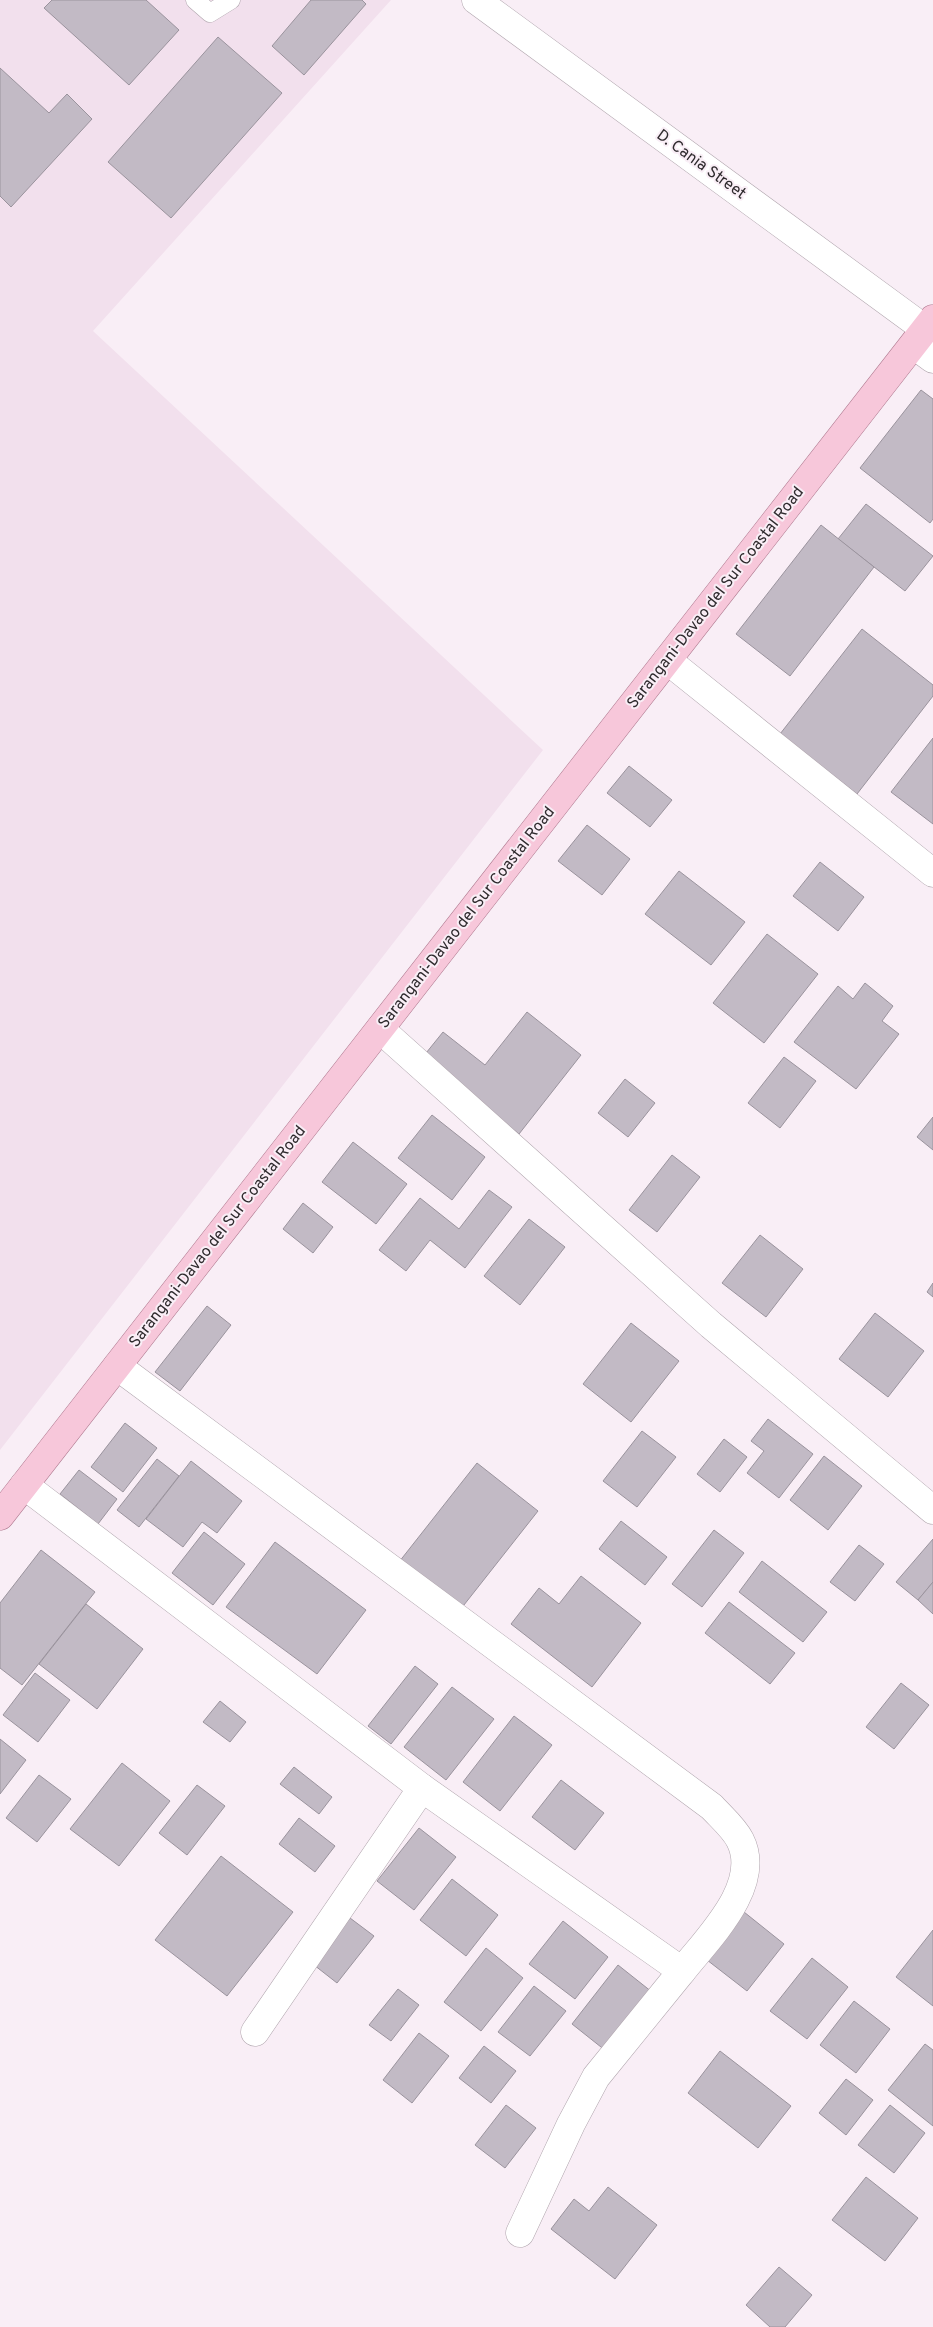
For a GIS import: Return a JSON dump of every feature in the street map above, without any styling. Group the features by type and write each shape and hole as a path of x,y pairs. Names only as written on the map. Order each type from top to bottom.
{"main road":[{"name":"Sarangani-Davao del Sur Coastal Road","path":"0,1516 667,660 926,338"}],"street":[{"name":"D. Cania Street","path":"476,0 926,338"},
{"path":"667,660 933,873"},
{"path":"380,1029 712,1325 933,1510"},
{"path":"117,1366 712,1807 740,1840 745,1866 740,1888 731,1908 596,2077 571,2124 520,2234"},
{"path":"24,1485 422,1788 682,1971"},
{"path":"255,2032 422,1788"}],"lane":[{"path":"195,0 210,13 231,0"}],"shaded area":[{"path":"0,0 391,0 93,331 543,750 0,1450"}],"building":[{"path":"52,0 146,0 179,30 129,85 44,8"},
{"path":"311,0 362,0 366,4 304,75 272,46"},
{"path":"218,37 282,93 171,218 108,162"},
{"path":"0,68 49,113 67,94 92,119 11,207 0,196"},
{"path":"921,390 933,399 933,519 930,523 860,468"},
{"path":"866,504 933,556 905,591 838,539"},
{"path":"821,525 874,567 790,676 736,634"},
{"path":"862,629 933,685 933,696 857,794 780,734"},
{"path":"933,738 933,824 891,792"},
{"path":"629,766 672,800 650,827 607,793"},
{"path":"587,825 630,859 602,895 558,861"},
{"path":"820,862 864,897 838,931 793,896"},
{"path":"679,871 745,922 711,965 645,914"},
{"path":"767,934 818,974 764,1043 713,1003"},
{"path":"865,983 893,1006 882,1021 899,1034 856,1089 794,1042 838,986 853,999"},
{"path":"527,1012 581,1055 519,1134 422,1058 443,1032 485,1065"},
{"path":"784,1057 816,1081 780,1128 748,1103"},
{"path":"625,1079 655,1103 628,1137 598,1113"},
{"path":"432,1115 485,1157 452,1200 398,1158"},
{"path":"933,1117 933,1150 917,1137"},
{"path":"353,1142 407,1184 376,1224 322,1182"},
{"path":"672,1155 700,1177 657,1232 629,1210"},
{"path":"489,1190 512,1207 465,1268 430,1240 406,1271 379,1250 420,1198 459,1229"},
{"path":"303,1203 333,1227 313,1253 283,1229"},
{"path":"529,1219 565,1247 520,1305 484,1276"},
{"path":"760,1235 803,1269 766,1317 722,1283"},
{"path":"933,1283 933,1297 927,1292"},
{"path":"207,1306 231,1325 180,1391 155,1372"},
{"path":"875,1313 924,1351 888,1397 839,1359"},
{"path":"631,1323 679,1361 631,1422 583,1384"},
{"path":"768,1419 813,1454 779,1498 747,1473 764,1451 751,1441"},
{"path":"125,1423 157,1448 123,1492 91,1467"},
{"path":"642,1431 676,1457 637,1507 603,1481"},
{"path":"724,1439 747,1457 720,1492 697,1474"},
{"path":"824,1456 862,1486 828,1530 790,1500"},
{"path":"157,1459 179,1476 139,1527 117,1510"},
{"path":"191,1461 242,1501 217,1533 202,1522 183,1547 146,1519"},
{"path":"477,1463 538,1511 460,1610 399,1562"},
{"path":"79,1470 117,1499 98,1524 60,1494"},
{"path":"621,1521 667,1557 645,1585 599,1549"},
{"path":"714,1530 744,1553 702,1607 672,1584"},
{"path":"204,1532 245,1564 213,1605 172,1573"},
{"path":"933,1539 933,1582 918,1600 896,1582"},
{"path":"275,1542 366,1610 317,1674 226,1607"},
{"path":"859,1545 884,1564 855,1601 830,1582"},
{"path":"41,1550 95,1592 22,1685 0,1668 0,1603"},
{"path":"762,1561 827,1612 803,1642 739,1592"},
{"path":"581,1576 641,1623 592,1687 511,1624 539,1588 559,1604"},
{"path":"933,1582 933,1614 918,1600"},
{"path":"729,1602 795,1653 770,1684 705,1633"},
{"path":"86,1604 143,1649 97,1709 39,1664"},
{"path":"415,1666 438,1684 391,1744 368,1726"},
{"path":"35,1673 70,1700 38,1742 3,1715"},
{"path":"901,1683 929,1705 894,1749 866,1727"},
{"path":"452,1687 494,1719 446,1780 404,1747"},
{"path":"220,1701 246,1722 230,1742 203,1722"},
{"path":"514,1716 552,1745 500,1811 463,1782"},
{"path":"0,1739 26,1760 0,1794"},
{"path":"122,1763 170,1801 119,1866 70,1829"},
{"path":"294,1767 332,1797 319,1814 280,1784"},
{"path":"39,1775 71,1799 37,1842 6,1818"},
{"path":"561,1780 604,1813 575,1850 532,1817"},
{"path":"197,1785 225,1806 187,1855 159,1833"},
{"path":"299,1818 335,1846 315,1872 279,1844"},
{"path":"419,1828 456,1857 414,1910 377,1881"},
{"path":"221,1856 293,1912 227,1996 155,1940"},
{"path":"452,1879 498,1915 466,1956 420,1920"},
{"path":"744,1912 784,1944 747,1991 707,1960"},
{"path":"350,1918 374,1936 337,1983 314,1965"},
{"path":"563,1921 608,1957 575,1999 529,1964"},
{"path":"933,1930 933,2006 896,1977"},
{"path":"486,1948 523,1978 481,2031 444,2002"},
{"path":"812,1958 848,1987 807,2039 770,2011"},
{"path":"618,1965 652,1992 606,2051 572,2024"},
{"path":"534,1986 566,2011 530,2056 498,2032"},
{"path":"398,1989 419,2005 391,2041 369,2025"},
{"path":"854,2001 890,2029 856,2073 820,2045"},
{"path":"419,2033 449,2056 412,2103 383,2080"},
{"path":"925,2044 933,2050 933,2126 888,2090"},
{"path":"484,2046 516,2071 491,2103 459,2078"},
{"path":"720,2051 791,2106 758,2148 688,2093"},
{"path":"846,2079 873,2100 846,2135 819,2113"},
{"path":"506,2105 536,2128 505,2168 475,2145"},
{"path":"890,2105 925,2133 894,2173 858,2145"},
{"path":"866,2177 918,2218 885,2261 832,2220"},
{"path":"608,2187 657,2225 615,2279 551,2229 574,2199 589,2211"},
{"path":"779,2267 812,2295 785,2327 770,2327 746,2305"}]}
